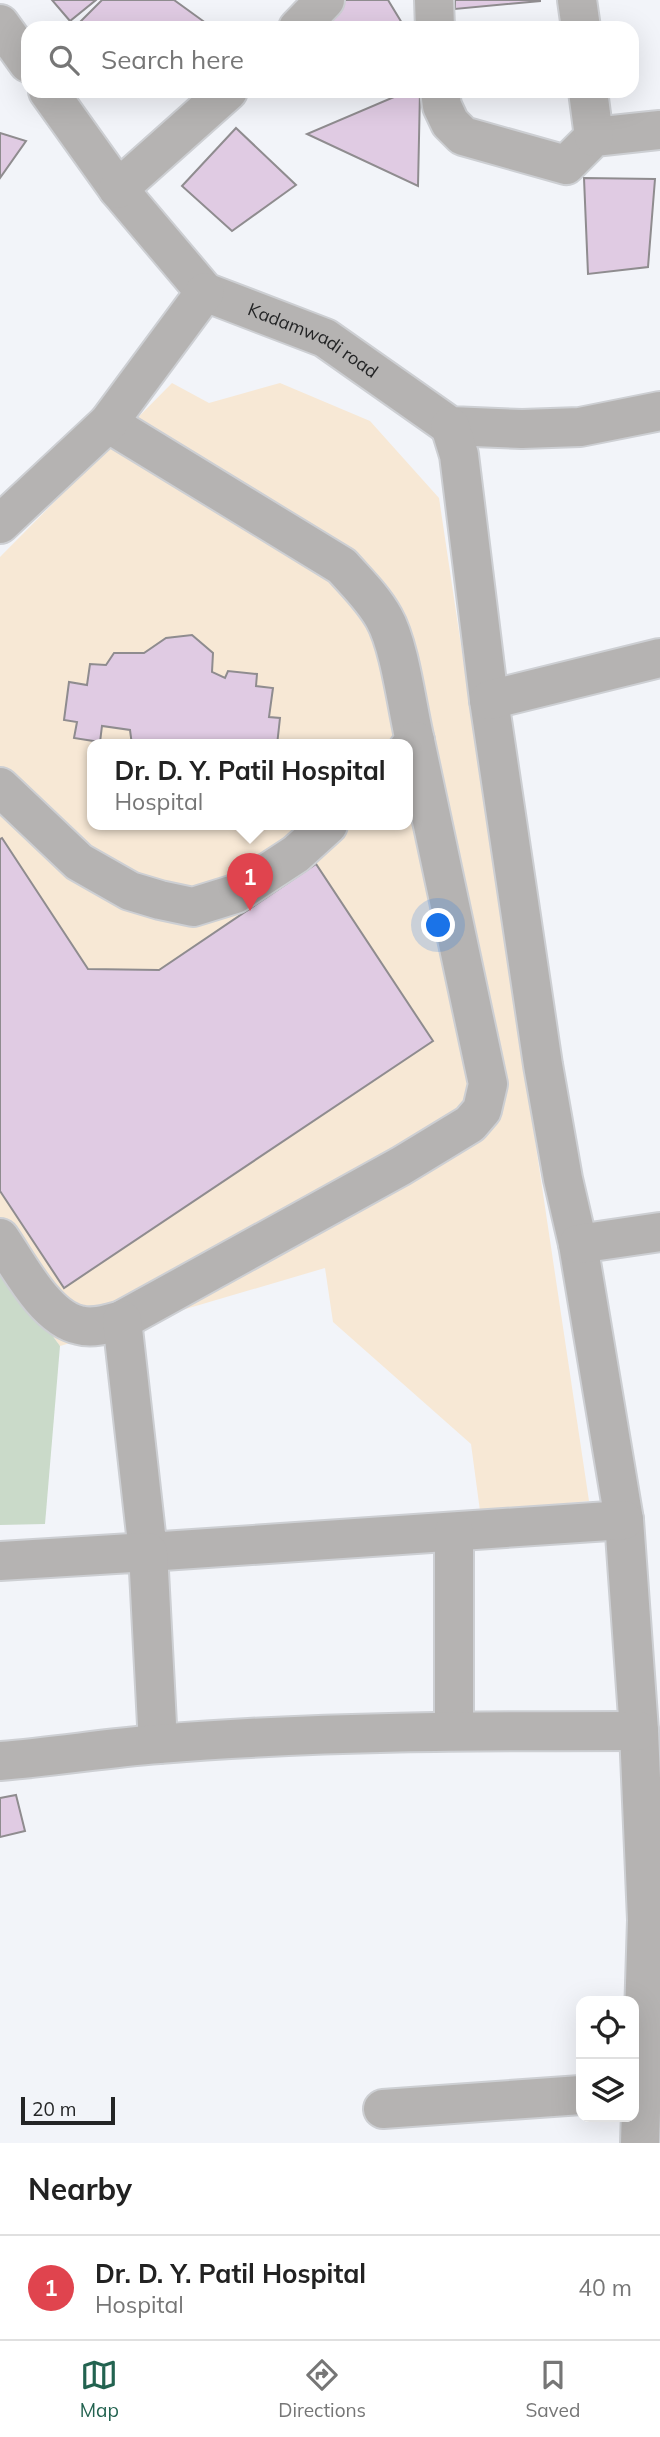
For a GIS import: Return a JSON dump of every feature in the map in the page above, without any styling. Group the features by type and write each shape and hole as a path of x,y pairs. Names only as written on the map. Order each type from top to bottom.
{"street":[{"path":"434,0 436,21"},
{"path":"577,0 580,21"},
{"path":"0,24 21,53"},
{"name":"Kadamwadi road","path":"53,98 118,189 205,292 326,338 450,426"},
{"path":"118,189 220,98"},
{"path":"441,98 450,123 463,136 566,165 594,137 660,130"},
{"path":"589,98 594,137"},
{"path":"0,524 108,424 205,292"},
{"path":"640,2143 645,2091 647,1920 652,1829 639,1731 624,1520 578,1244 563,1179 543,1065 489,700 459,455 450,426 522,429 580,427 660,411"},
{"path":"108,424 342,566 368,594 385,619 394,646 410,739"},
{"path":"489,700 660,659"},
{"path":"0,1238 45,1303 62,1319 78,1325 97,1326 122,1320 401,1166 470,1124 482,1110 488,1084 413,754"},
{"path":"0,787 79,862 130,891 193,906 235,894 296,854 322,830"},
{"path":"578,1244 660,1232"},
{"path":"122,1320 148,1552 158,1744"},
{"path":"0,1561 624,1520"},
{"path":"454,1532 454,1731"},
{"path":"0,1761 158,1744 454,1731 639,1731"},
{"path":"383,2109 576,2095"}],"shaded area":[{"path":"172,383 209,403 280,383 370,421 439,498 589,1501 480,1511 471,1444 333,1322 325,1268 60,1346 0,1264 0,557"}],"green space":[{"path":"0,1264 60,1346 45,1524 0,1525"}],"building":[{"path":"52,0 96,0 70,21"},
{"path":"102,0 174,0 203,21 81,21"},
{"path":"341,0 388,0 401,21 322,21"},
{"path":"455,0 540,0 540,1 455,9"},
{"path":"392,98 420,98 418,186 307,134"},
{"path":"236,128 296,185 232,231 182,186"},
{"path":"0,133 26,141 0,178"},
{"path":"584,178 655,179 648,267 588,274"},
{"path":"192,635 213,653 212,672 225,678 228,671 257,674 256,686 273,688 269,717 280,718 278,739 131,739 130,730 102,726 100,739 74,738 77,722 64,720 69,682 87,685 90,664 106,665 114,653 144,653 166,638"},
{"path":"2,838 88,969 159,970 316,864 433,1041 64,1288 0,1191"},
{"path":"16,1795 25,1831 0,1837 0,1798"}],"place":[{"name":"Dr. D. Y. Patil Hospital","path":"250,911"}]}
